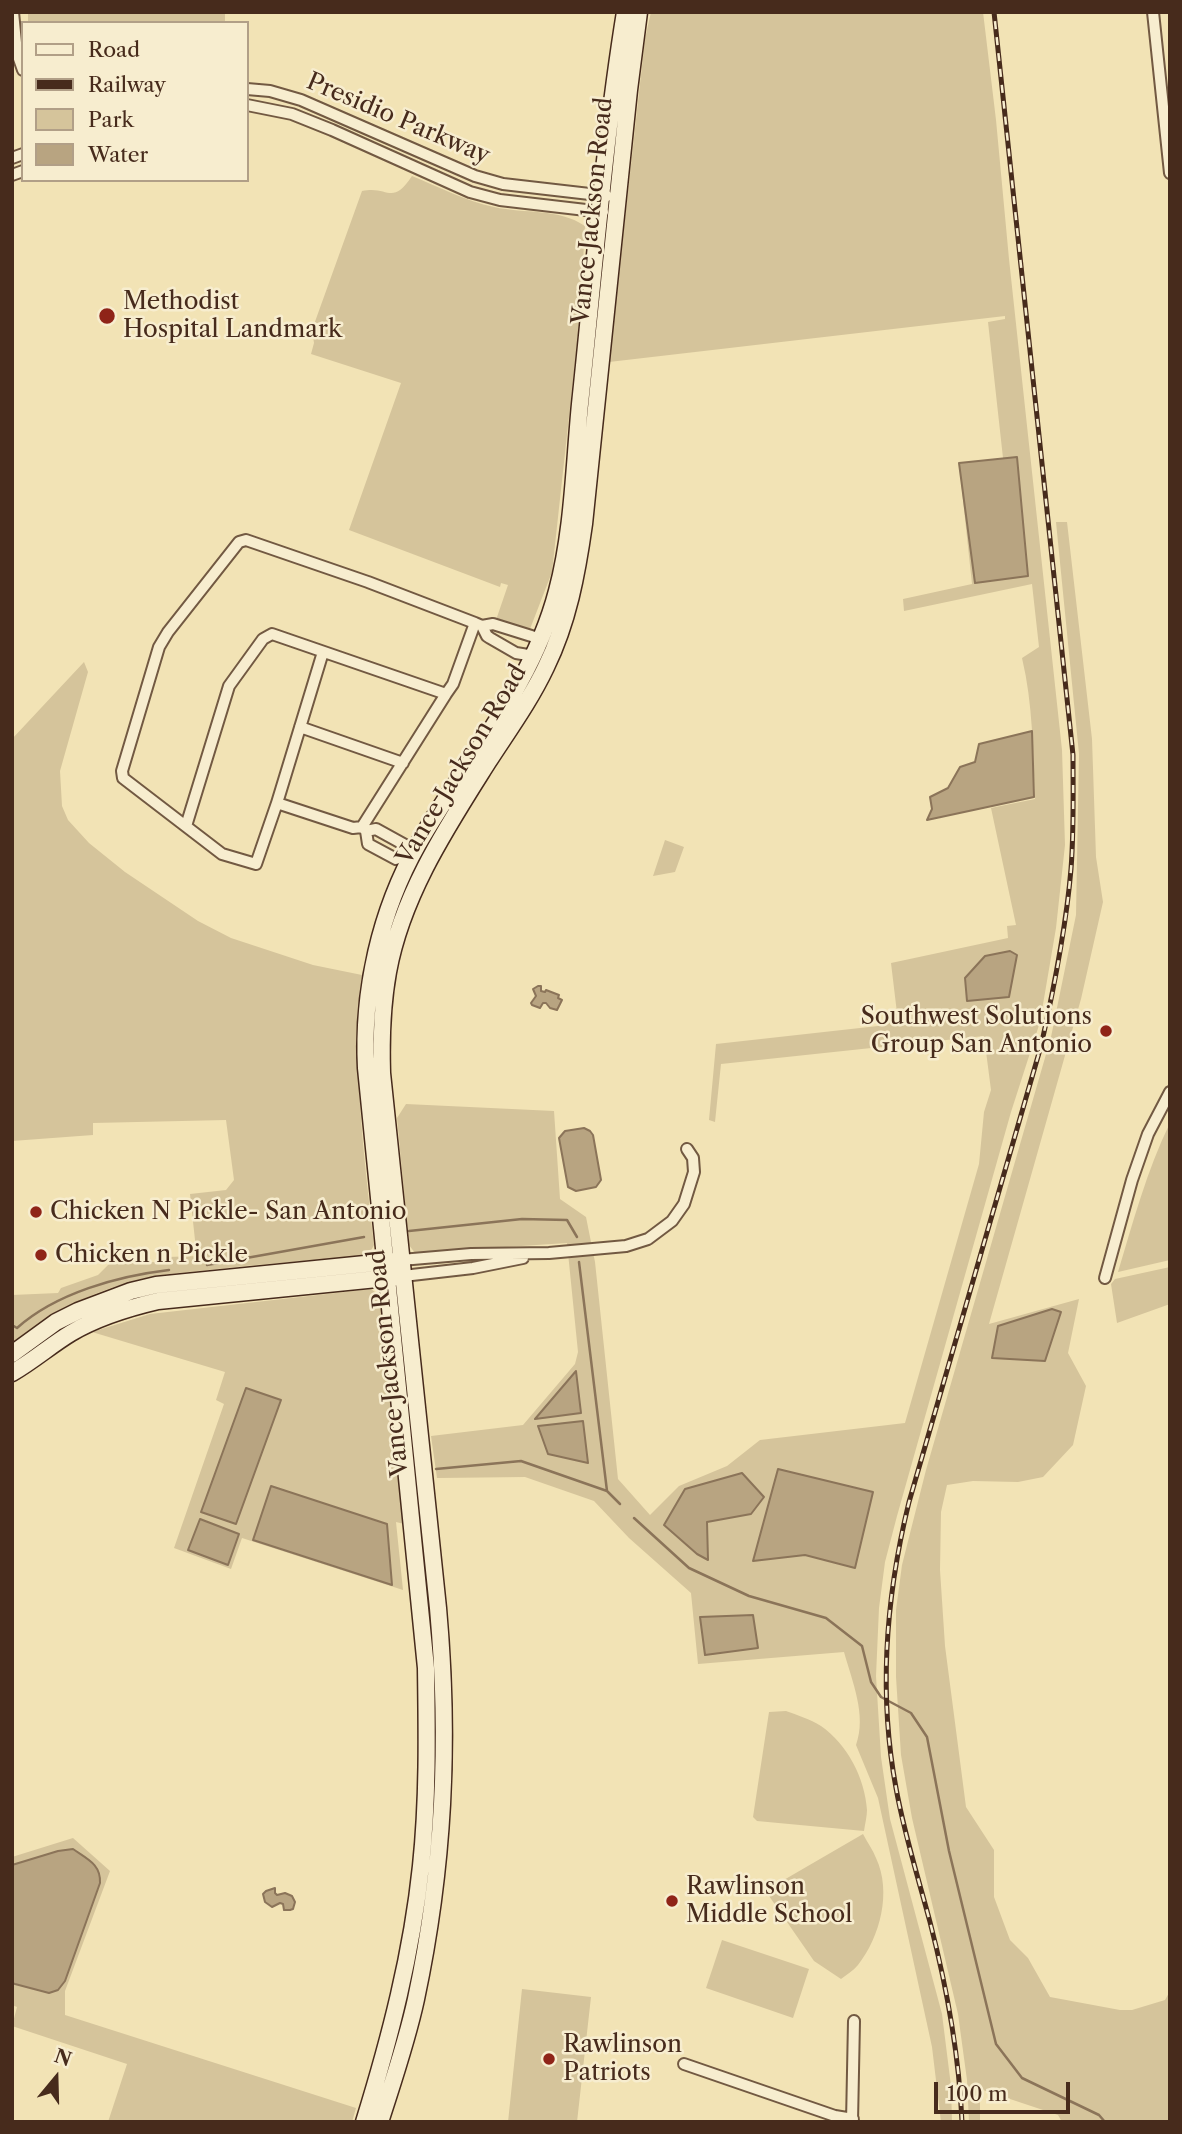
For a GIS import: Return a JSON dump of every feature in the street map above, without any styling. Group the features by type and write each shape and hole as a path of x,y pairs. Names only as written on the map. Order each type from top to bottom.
{"main road":[{"name":"Vance Jackson Road","path":"364,2122 390,2035 413,1922 421,1868 426,1787 426,1668 394,1269 382,1073 381,1037 388,970 416,887 433,852 546,667 570,603 584,524 609,205 617,61 625,12"},
{"name":"Vance Jackson Road","path":"380,2122 415,2001 428,1936 438,1870 444,1787 443,1667 365,1038 373,967 384,925 408,856 516,691 541,639 556,592 564,560 609,205 639,12"},
{"path":"12,1354 68,1316 131,1291 156,1285 394,1269"},
{"path":"18,1370 83,1326 147,1303 394,1269"}],"street":[{"path":"13,12 17,53 21,64"},
{"path":"1153,12 1170,173"},
{"name":"Presidio Parkway","path":"248,89 270,91 301,100 475,176 609,205"},
{"name":"Presidio Parkway","path":"248,105 292,114 470,191 500,200 609,205"},
{"path":"404,162 411,148"},
{"path":"323,652 256,864 222,854 123,778 122,771 159,647 239,542 246,540 478,624 493,624 541,639"},
{"path":"478,624 487,636 500,644 516,653 534,656"},
{"path":"277,803 353,828 364,829 376,829 405,845 408,856 396,859 368,844 364,829 453,684 478,624"},
{"path":"500,644 506,629"},
{"path":"186,827 229,686 263,639 272,634 446,694"},
{"path":"300,727 403,763"},
{"path":"377,849 384,833"},
{"path":"1105,1278 1132,1180 1148,1134 1170,1092"},
{"path":"394,1269 471,1254 549,1253 626,1246 648,1239 672,1221 684,1204 694,1172 693,1158 687,1149"},
{"path":"394,1269 472,1268 549,1253"},
{"path":"12,1354 18,1370"},
{"path":"684,2064 853,2120 854,2021"}],"green space":[{"path":"28,12 225,12 225,21 28,21"},
{"path":"651,12 983,12 1062,750 1065,845 1056,928 1040,1022 1011,1112 897,1516 885,1562 879,1608 876,1676 881,1757 890,1819 942,2014 951,2086 952,2122 941,2122 932,2047 878,1798 856,1745 859,1710 844,1652 698,1664 691,1593 629,1538 594,1501 525,1477 437,1478 431,1436 523,1425 575,1364 578,1352 567,1243 415,1253 409,1245 397,1118 406,1104 554,1111 560,1199 586,1217 595,1262 618,1479 650,1515 679,1486 727,1466 760,1440 905,1423 979,1164 984,1112 991,1090 984,1036 721,1064 715,1122 709,1120 716,1044 887,1025 886,1015 897,1013 891,963 1008,938 1007,926 1016,925 991,808 1035,799 1030,710 1022,658 1039,647 1032,584 904,611 903,599 972,584 959,463 1003,458 988,322 1005,319 1005,316 609,362 645,39"},
{"path":"412,176 484,204 564,216 585,226 580,316 552,572 530,629 496,620 508,585 501,583 500,587 349,530 401,383 311,354 314,343 312,330 362,191 394,193"},
{"path":"1056,522 1067,522 1092,739 1096,857 1103,902 1081,999 989,1324 1079,1299 1068,1353 1086,1386 1073,1445 1043,1477 1018,1482 973,1481 947,1485 941,1512 940,1570 945,1646 966,1807 994,1850 994,1897 1010,1940 1028,1958 1050,1997 1132,2010 1165,2000 1170,1991 1170,2122 1062,2122 1058,2115 980,2089 980,2122 969,2122 967,2080 958,2014 912,1818 901,1755 896,1677 896,1610 902,1565 926,1470 1051,1037 1076,915 1079,754"},
{"path":"84,662 88,672 60,771 62,806 68,820 89,843 125,872 198,921 231,938 313,965 362,975 359,1077 374,1245 368,1256 139,1279 68,1306 12,1343 12,1295 58,1293 61,1288 98,1275 110,1263 158,1262 167,1257 200,1256 195,1240 190,1194 226,1190 234,1180 226,1120 93,1123 93,1135 12,1141 12,739"},
{"path":"665,840 684,847 675,872 653,876"},
{"path":"1170,1123 1170,1260 1118,1272 1147,1178"},
{"path":"1170,1267 1170,1304 1117,1323 1111,1284 1115,1279"},
{"path":"371,1289 380,1296 404,1524 396,1522 403,1590 242,1538 231,1569 174,1548 224,1404 216,1400 225,1372 92,1332 150,1314"},
{"path":"786,1711 821,1726 846,1752 858,1774 866,1798 864,1831 757,1821 753,1817 769,1712"},
{"path":"863,1834 881,1871 881,1914 878,1928 866,1954 856,1967 841,1979 814,1961 769,1896 770,1888"},
{"path":"73,1838 110,1871 65,1991 65,2015 356,2108 352,2122 108,2122 127,2064 12,2026 17,2007 12,2005 12,1857"},
{"path":"722,1940 809,1969 793,2018 706,1988"},
{"name":"Rawlinson Patriots","path":"522,1989 591,1997 577,2122 508,2122"}],"water":[{"path":"1017,457 1028,576 975,583 959,463"},
{"path":"1032,731 1034,797 927,820 932,809 930,797 948,788 960,767 975,762 979,744"},
{"path":"1010,951 1017,955 1009,997 967,1001 965,978 985,956"},
{"path":"541,986 541,991 559,995 558,998 562,1000 557,1010 546,1003 540,1008 532,1005 536,996 533,989"},
{"path":"584,1128 593,1135 601,1180 596,1187 576,1191 568,1187 559,1138 565,1131"},
{"path":"1052,1309 1061,1312 1045,1361 992,1358 998,1326"},
{"path":"576,1371 581,1413 535,1419"},
{"path":"246,1388 281,1400 236,1524 201,1512"},
{"path":"583,1421 588,1463 548,1454 538,1426"},
{"path":"778,1469 873,1492 855,1568 805,1555 753,1561"},
{"path":"742,1473 764,1497 751,1514 707,1522 708,1560 697,1554 664,1525 685,1489"},
{"path":"271,1486 387,1524 392,1585 253,1540"},
{"path":"200,1519 239,1534 228,1565 188,1550"},
{"path":"753,1615 758,1648 705,1655 700,1617"},
{"path":"73,1849 96,1867 100,1883 65,1981 58,1990 49,1993 12,1983 12,1865"},
{"path":"275,1888 277,1895 285,1893 292,1896 295,1902 293,1909 284,1910 283,1904 280,1903 272,1907 265,1902 263,1894"}],"waterway":[{"path":"409,1231 522,1219 567,1220 577,1237"},
{"path":"207,1265 364,1237"},
{"path":"579,1262 607,1491"},
{"path":"12,1325 17,1328 50,1305 88,1288 169,1270"},
{"path":"436,1469 521,1461 607,1491 620,1504"},
{"path":"389,1477 397,1472"},
{"path":"634,1518 689,1568 749,1596 826,1618 862,1646 871,1682 881,1697 911,1713 927,1737 949,1851 996,2044 1022,2078 1099,2115 1105,2122"}],"railway":[{"path":"962,2122 947,1996 903,1822 890,1752 886,1680 890,1608 909,1502 1041,1046 1066,914 1073,826 1073,755 994,12"}],"place":[{"name":"Methodist Hospital Landmark","path":"107,316"},
{"name":"Southwest Solutions Group San Antonio","path":"1106,1031"},
{"name":"Chicken N Pickle- San Antonio","path":"36,1212"},
{"name":"Chicken n Pickle","path":"41,1255"},
{"name":"Rawlinson Middle School","path":"672,1901"},
{"name":"Rawlinson Patriots","path":"549,2059"}]}
